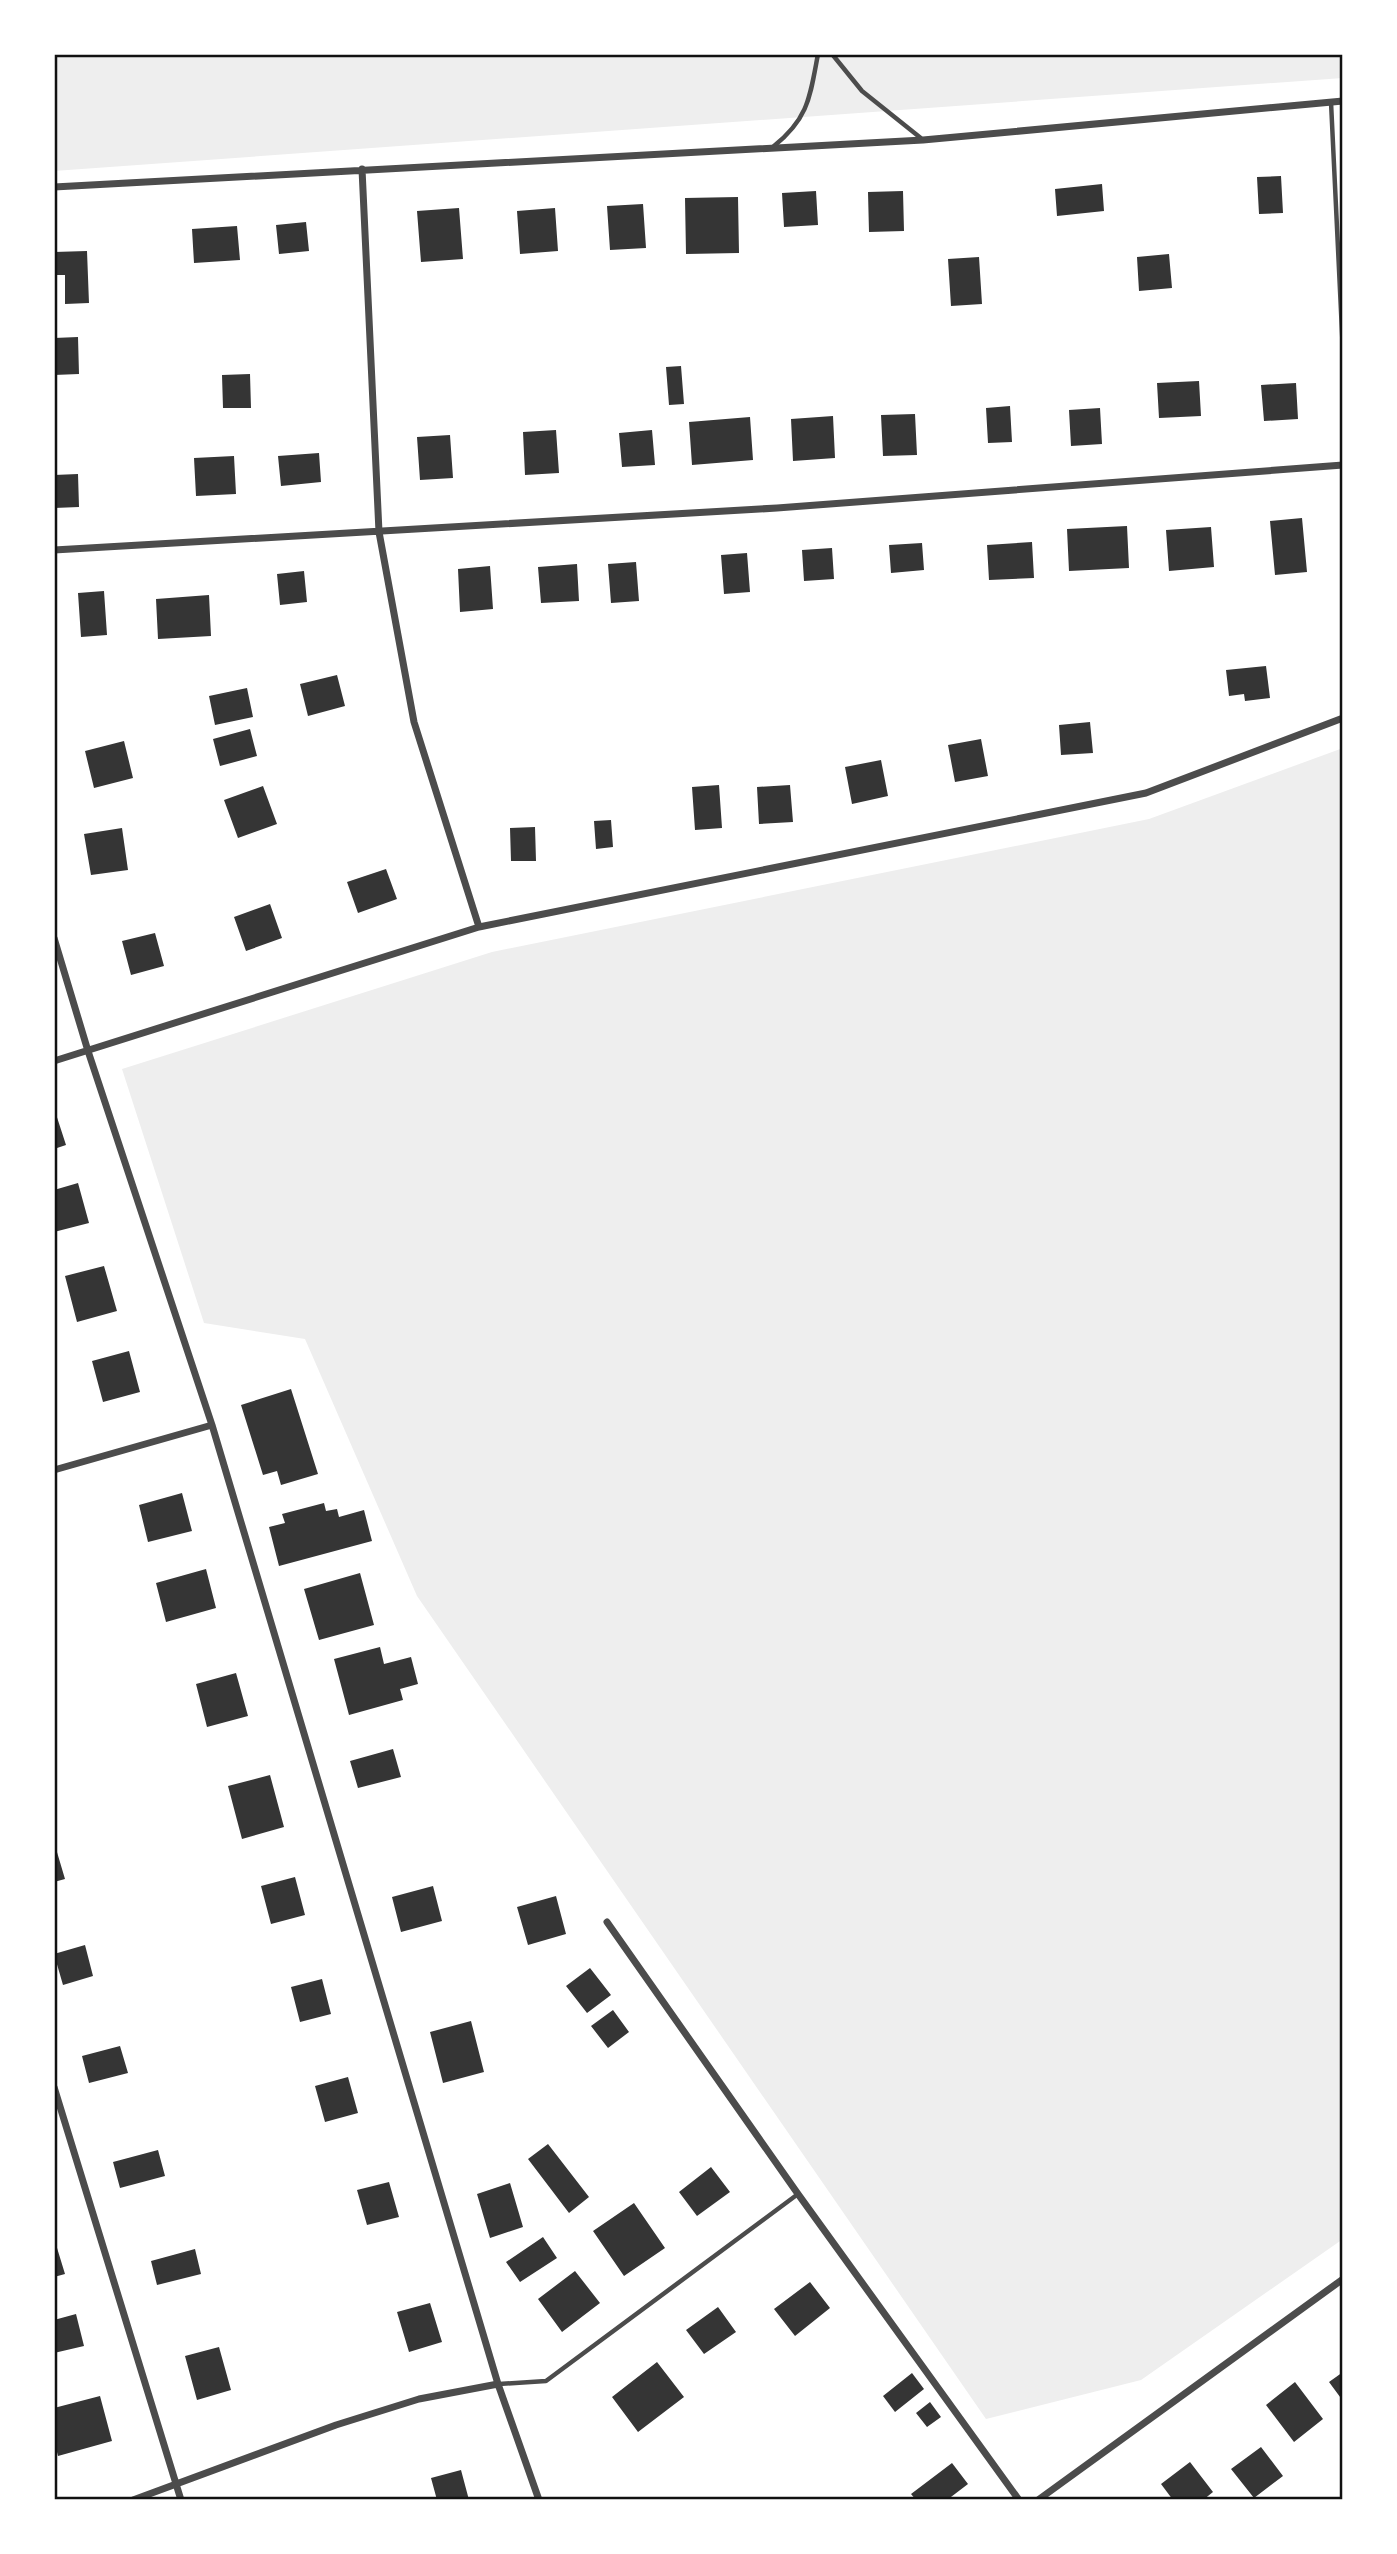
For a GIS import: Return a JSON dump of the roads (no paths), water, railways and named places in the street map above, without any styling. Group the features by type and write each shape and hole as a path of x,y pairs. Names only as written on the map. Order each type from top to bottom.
{"street":[{"path":"54,187 923,140 1343,100"},
{"path":"362,169 379,532 414,722 480,926"},
{"path":"54,550 777,508 1343,465"},
{"path":"54,1061 480,926 1146,793 1343,718"},
{"path":"54,938 88,1051 212,1425 498,2384 538,2500"},
{"path":"54,1470 212,1425"},
{"path":"607,1922 797,2194 1019,2500"},
{"path":"54,2087 181,2500"},
{"path":"1038,2500 1343,2279"},
{"path":"133,2500 336,2425 419,2399 498,2384"}],"lane":[{"path":"774,146 793,131 809,102 818,54"},
{"path":"832,54 862,91 923,140"},
{"path":"1331,101 1343,353"},
{"path":"498,2384 546,2381 797,2194"}]}
